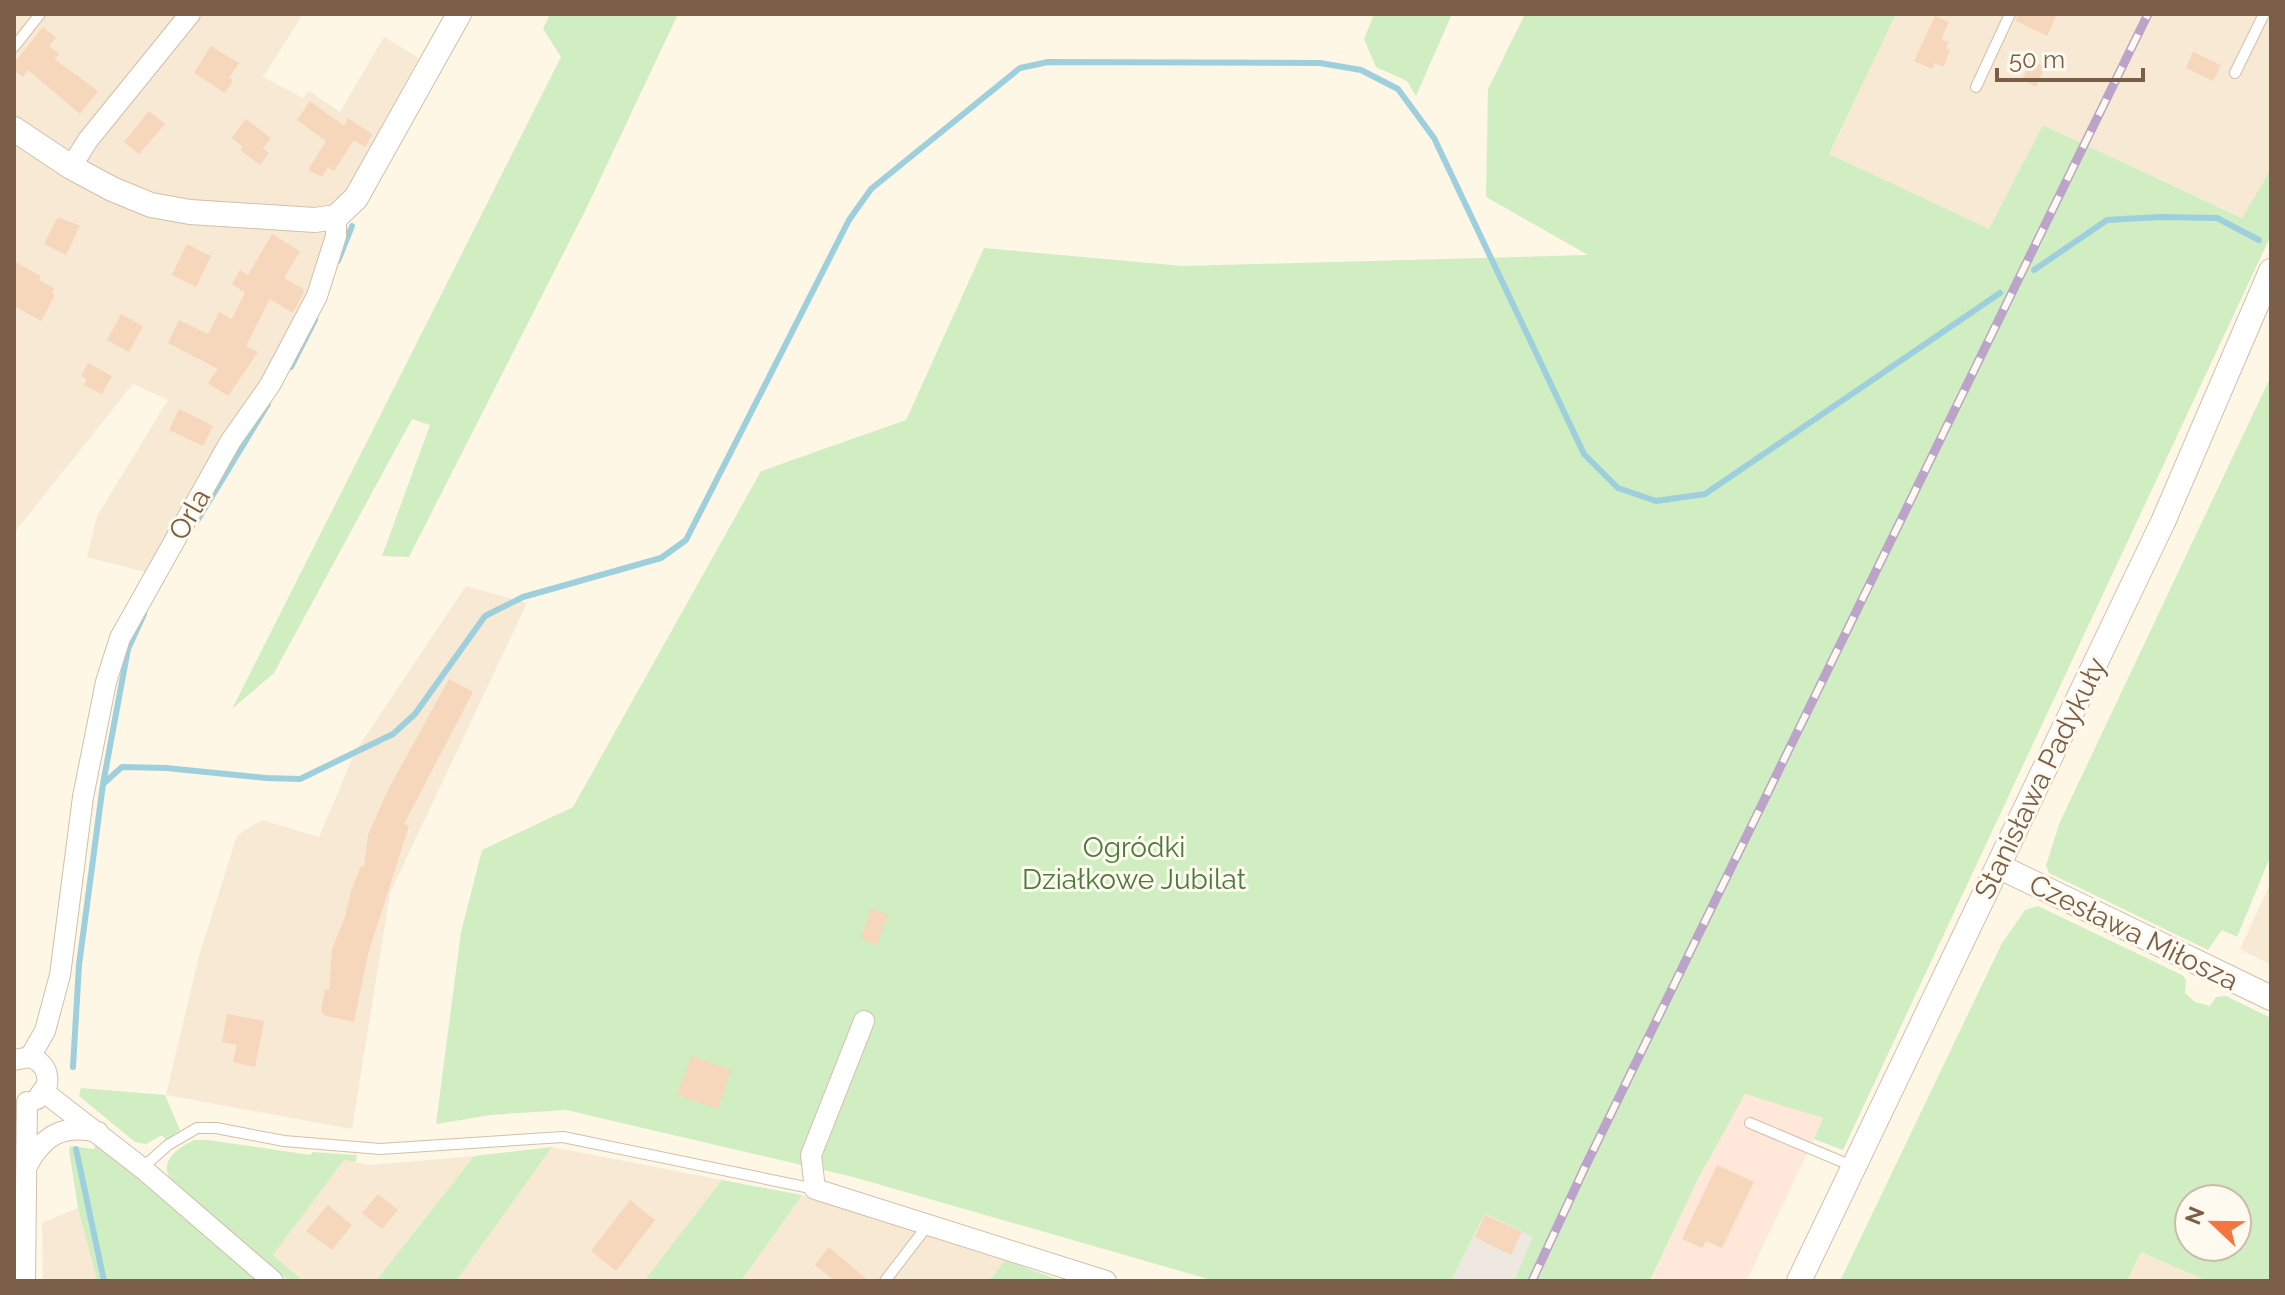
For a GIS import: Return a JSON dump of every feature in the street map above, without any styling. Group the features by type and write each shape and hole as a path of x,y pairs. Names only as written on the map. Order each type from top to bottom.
{"street":[{"path":"71,167 88,140 190,14"},
{"path":"14,129 71,167 151,205 177,210 315,220 336,217 356,198 459,14"},
{"name":"Orla","path":"22,1059 45,1031 60,975 83,797 106,682 120,638 230,442 270,385 317,296 336,236 336,217"},
{"name":"Stanisława Padykuły","path":"1799,1281 2163,522 2271,271"},
{"name":"Czesława Miłosza","path":"1998,866 2271,998"},
{"path":"864,1021 811,1155 815,1189 1106,1281"},
{"path":"22,1059 43,1065 47,1071 47,1085 28,1098"},
{"path":"28,1098 98,1132 273,1281"},
{"path":"25,1281 28,1098"},
{"path":"25,1171 37,1147 50,1137 62,1131 84,1129 98,1132"}],"lane":[{"path":"14,47 40,14"},
{"path":"1976,87 2010,14"},
{"path":"2235,73 2264,14"},
{"path":"1750,1123 1854,1167"},
{"path":"142,1168 168,1145 197,1128 216,1128 284,1141 380,1149 563,1137 815,1189"},
{"path":"885,1281 928,1225"}],"shaded area":[{"path":"14,14 303,14 263,77 303,98 309,91 340,112 384,37 419,58 344,194 310,298 265,383 145,572 87,557 97,516 168,400 133,384 14,533"},
{"path":"1896,14 2271,14 2271,169 2243,218 2043,125 1989,230 1829,154"},
{"path":"466,586 527,603 390,893 352,1129 166,1095 199,956 237,835 262,820 319,837 355,752"},
{"path":"2271,882 2271,965 2240,949"},
{"path":"1745,1094 1824,1118 1746,1281 1651,1281 1698,1179"},
{"path":"552,1147 722,1180 644,1281 456,1281"},
{"path":"474,1156 376,1281 303,1281 272,1256 344,1160 371,1165"},
{"path":"802,1195 1005,1260 989,1281 741,1281"},
{"path":"78,1208 97,1281 43,1281 42,1223"},
{"path":"1485,1213 1534,1237 1514,1281 1451,1281"},
{"path":"2141,1252 2207,1281 2127,1281"}],"green space":[{"path":"550,14 678,14 586,209 409,557 382,556 430,425 412,419 274,673 232,709 561,57 543,29"},
{"path":"1374,14 1452,14 1416,96 1407,81 1376,67 1364,39"},
{"name":"Ogródki Działkowe Jubilat","path":"1525,14 1896,14 1829,154 1989,229 2043,125 2242,218 2271,169 2271,235 1843,1150 1814,1139 1823,1118 1745,1094 1698,1179 1650,1281 1514,1281 1533,1237 1485,1213 1451,1281 1215,1281 853,1177 566,1110 491,1115 436,1124 461,932 482,850 573,807 761,471 906,420 984,248 1183,266 1588,255 1486,197 1488,89"},
{"path":"2271,376 2271,855 2237,937 2222,930 2208,950 2049,873 2046,866 2059,824"},
{"path":"2038,906 2182,975 2186,980 2185,993 2195,1002 2210,1006 2216,997 2226,996 2271,1018 2271,1281 2207,1281 2141,1252 2127,1281 1840,1281 2002,943 2025,910"},
{"path":"81,1088 165,1095 180,1130 166,1140 162,1135 146,1144 135,1142 79,1096"},
{"path":"194,1140 311,1155 312,1152 357,1155 356,1162 344,1160 273,1255 303,1281 289,1281 171,1180 168,1161 176,1151"},
{"path":"96,1143 262,1281 97,1281 78,1208 69,1150 70,1146 94,1149"},
{"path":"552,1147 456,1281 376,1281 474,1156"},
{"path":"722,1180 802,1195 741,1281 644,1281"},
{"path":"1005,1260 1062,1281 989,1281"}],"building":[{"path":"2018,14 2057,14 2047,36 2016,21"},
{"path":"1935,16 1949,22 1941,39 1949,42 1946,48 1950,51 1943,67 1935,63 1932,69 1914,61"},
{"path":"43,27 56,38 49,46 59,54 54,59 98,91 80,114 28,70 23,77 14,70 14,63"},
{"path":"211,46 239,63 229,78 233,80 225,93 194,73"},
{"path":"2193,52 2221,65 2213,81 2186,68"},
{"path":"2031,60 2045,67 2036,87 2022,80"},
{"path":"310,101 344,126 348,118 372,134 365,147 354,140 334,171 328,167 322,177 308,170 326,141 297,120"},
{"path":"149,111 165,124 139,154 124,142"},
{"path":"246,119 271,138 263,148 269,153 260,165 240,150 243,147 232,138"},
{"path":"58,217 80,226 66,255 44,244"},
{"path":"272,234 300,251 284,278 305,290 293,313 270,299 246,346 258,352 228,396 208,383 218,369 168,343 179,320 208,334 219,312 232,319 245,293 232,284 240,270 248,275"},
{"path":"187,244 211,256 196,287 172,275"},
{"path":"14,261 41,276 39,280 54,288 52,293 55,295 41,321 14,306"},
{"path":"121,314 143,326 129,352 107,340"},
{"path":"88,363 112,376 102,394 84,385 87,379 81,376"},
{"path":"179,409 213,426 203,446 169,430"},
{"path":"449,679 473,692 404,824 409,826 368,954 354,1022 323,1015 325,989 329,990 332,949 351,891 361,866 364,867 368,835 389,788"},
{"path":"871,908 888,915 877,945 861,939"},
{"path":"227,1014 264,1021 255,1067 233,1062 237,1045 222,1042"},
{"path":"691,1056 731,1070 718,1109 677,1095"},
{"path":"1717,1165 1754,1182 1722,1248 1706,1241 1702,1248 1682,1239"},
{"path":"378,1194 398,1210 382,1229 362,1213"},
{"path":"630,1200 655,1220 616,1271 591,1251"},
{"path":"328,1205 352,1225 332,1250 306,1231"},
{"path":"1485,1215 1522,1232 1511,1255 1475,1237"},
{"path":"829,1247 869,1281 835,1281 815,1265"}],"waterway":[{"path":"103,784 122,767 300,779 393,734 415,714 485,616 523,597 661,558 686,540 849,220 871,189 1020,68 1048,62 1320,63 1361,70 1398,89 1434,138 1584,454 1618,488 1656,501 1705,494 2000,293"},
{"path":"2034,270 2107,220 2217,218 2259,240"},
{"path":"338,261 352,226"},
{"path":"291,367 315,320"},
{"path":"197,521 268,404"},
{"path":"73,1067 79,965 103,784 128,649 144,614"},
{"path":"76,1149 104,1281"}],"railway":[{"path":"1532,1281 2148,14"}]}
